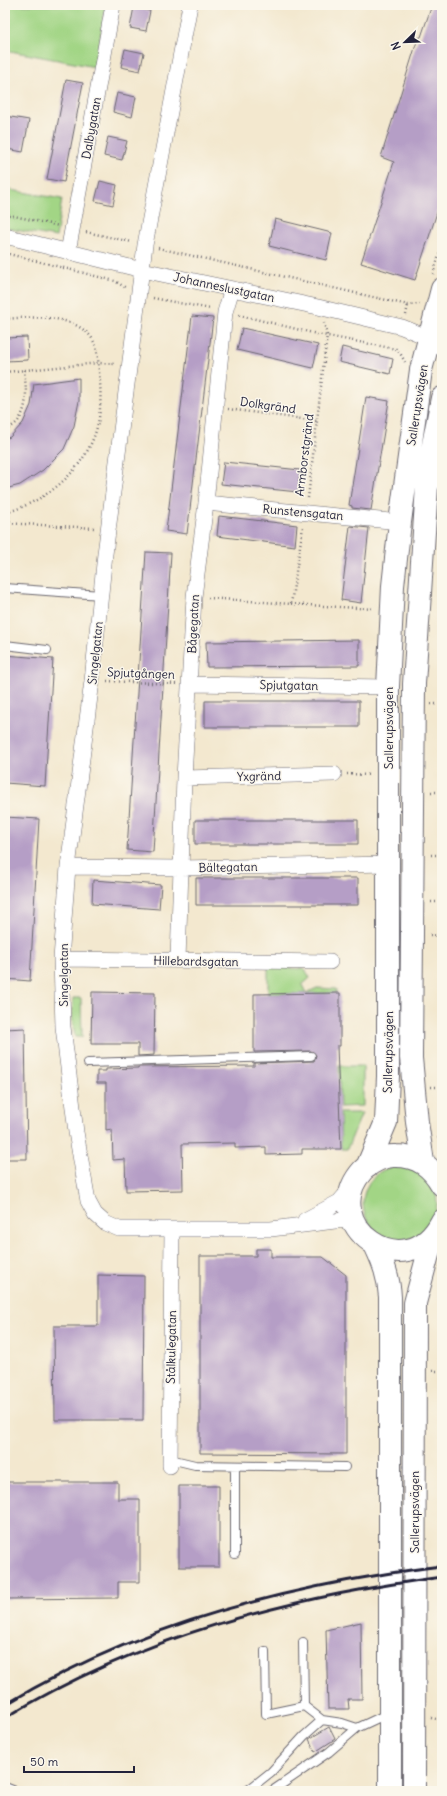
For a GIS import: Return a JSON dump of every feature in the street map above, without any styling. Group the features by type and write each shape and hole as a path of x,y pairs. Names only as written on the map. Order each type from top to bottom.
{"main road":[{"name":"Sallerupsvägen","path":"367,1167 386,1122 388,1076 388,686 393,586 400,522 421,370 436,340 442,289"},
{"name":"Sallerupsvägen","path":"436,1176 417,1122 411,1058 414,684 428,471 442,398"},
{"name":"Sallerupsvägen","path":"436,1176 409,1157 394,1155 379,1159 367,1167 359,1176 353,1186 350,1200 351,1214 356,1227 364,1238 387,1250 399,1251 412,1249 423,1244 438,1228"},
{"name":"Sallerupsvägen","path":"414,1791 415,1303 438,1228"},
{"name":"Sallerupsvägen","path":"375,1245 385,1266 390,1285 390,1791"}],"street":[{"name":"Dalbygatan","path":"68,252 113,5"},
{"name":"Singelgatan","path":"190,5 145,245 108,528 92,681 68,867 61,959 63,1027 76,1132 88,1201 95,1214 105,1223 119,1230 271,1229 343,1220 356,1227"},
{"name":"Johanneslustgatan","path":"5,236 142,270 318,307 402,327 436,340"},
{"name":"Bågegatan","path":"178,960 184,778 194,597 206,503 225,312 232,289"},
{"name":"Runstensgatan","path":"206,503 400,522"},
{"name":"Spjutgatan","path":"190,684 388,686"},
{"name":"Yxgränd","path":"184,778 334,774"},
{"name":"Bältegatan","path":"68,867 181,868 388,864"},
{"name":"Hillebardsgatan","path":"61,959 330,962"},
{"name":"Singelgatan","path":"271,1229 304,1220 318,1214 339,1202 353,1186"},
{"name":"Stålkulegatan","path":"170,1462 172,1229"}],"lane":[{"path":"5,588 100,595"},
{"path":"5,645 47,650"},
{"path":"88,1063 311,1056"},
{"path":"170,1462 195,1465 235,1466 345,1466"},
{"path":"234,1554 235,1466"},
{"path":"303,1642 304,1706"},
{"path":"265,1651 266,1714 304,1706 322,1720 342,1722 357,1728"},
{"path":"272,1791 329,1752 357,1728 390,1712"},
{"path":"247,1791 271,1772 304,1736 322,1720"},
{"path":"5,1787 14,1791"}],"path":[{"path":"5,214 408,305"},
{"path":"5,253 115,281 138,295 396,349 400,352 405,364 409,368 421,370"},
{"name":"Armborstgränd","path":"291,604 306,513 327,335 318,307"},
{"path":"5,318 49,317 67,322 85,330 94,341 99,363 101,394 99,419 85,454 74,470 45,496 26,506 8,512 10,523"},
{"path":"5,372 99,363 129,364"},
{"path":"5,430 18,422 24,410 27,392 24,370"},
{"name":"Dolkgränd","path":"216,407 317,421"},
{"path":"5,523 108,528"},
{"path":"194,597 377,609"},
{"name":"Spjutgången","path":"92,681 190,684"},
{"path":"427,704 442,704"},
{"path":"334,774 372,775"},
{"path":"426,792 442,792"},
{"path":"426,855 442,855"},
{"path":"426,902 442,902"},
{"path":"426,935 442,936"},
{"path":"435,1371 442,1371"},
{"path":"426,1718 442,1720"}],"green space":[{"path":"5,5 106,5 95,67 5,50"},
{"path":"5,189 62,199 56,237 5,228"},
{"path":"268,967 305,969 310,978 302,985 306,993 317,988 336,989 336,993 268,994"},
{"path":"73,998 81,998 82,1037 75,1037 72,1017"},
{"path":"339,1066 363,1066 363,1106 340,1107"},
{"path":"340,1113 362,1113 347,1149 341,1149"},
{"path":"393,1166 407,1166 421,1172 431,1182 437,1196 437,1210 431,1224 421,1234 407,1240 393,1240 379,1234 369,1224 363,1210 363,1196 369,1182 379,1172"}],"building":[{"path":"432,5 442,5 442,197 415,280 361,263 394,162 381,157 418,38 421,37"},
{"path":"134,7 150,11 146,31 130,28"},
{"path":"125,49 144,53 140,71 121,67"},
{"path":"66,80 83,83 64,182 47,179"},
{"path":"117,93 136,97 132,117 113,112"},
{"path":"5,116 29,120 23,152 7,149 9,137 5,136"},
{"path":"108,137 127,141 122,160 104,156"},
{"path":"100,181 117,185 113,205 95,201"},
{"path":"275,219 332,233 326,260 269,246"},
{"path":"192,316 213,318 187,534 166,531"},
{"path":"242,328 318,345 313,368 237,350"},
{"path":"27,337 28,360 5,361 5,338"},
{"path":"342,347 393,359 390,374 339,362"},
{"path":"79,378 79,401 74,426 64,449 43,470 20,485 5,489 5,439 10,437 23,423 31,405 34,384"},
{"path":"366,397 389,401 371,510 352,508 352,506 349,505"},
{"path":"224,462 300,470 298,492 221,484"},
{"path":"219,516 297,525 295,546 217,536"},
{"path":"350,526 369,528 361,603 341,600"},
{"path":"146,552 171,553 153,852 127,850"},
{"path":"359,640 359,666 207,667 206,642"},
{"path":"5,655 53,659 45,786 5,783"},
{"path":"205,701 359,701 359,727 205,727"},
{"path":"5,817 39,819 30,981 5,979"},
{"path":"195,820 358,820 358,844 195,844"},
{"path":"196,878 358,878 358,905 196,905"},
{"path":"93,880 161,885 159,909 92,904"},
{"path":"92,992 155,993 154,1055 138,1056 138,1044 91,1044"},
{"path":"340,993 340,1046 337,1046 341,1149 302,1149 302,1154 266,1155 266,1147 235,1148 235,1143 182,1144 183,1190 126,1191 125,1159 113,1160 112,1129 106,1130 106,1083 97,1083 97,1071 138,1067 254,1066 254,1063 314,1061 316,1055 311,1051 254,1052 254,994"},
{"path":"25,1028 27,1159 5,1159 5,1029"},
{"path":"256,1249 271,1249 271,1257 323,1257 346,1275 346,1454 200,1453 200,1256 256,1256"},
{"path":"98,1275 144,1276 143,1420 55,1420 54,1326 98,1326"},
{"path":"5,1482 118,1482 118,1499 140,1499 140,1582 118,1582 118,1598 5,1599"},
{"path":"179,1486 219,1486 219,1567 179,1567"},
{"path":"361,1622 362,1699 348,1699 349,1709 328,1709 326,1630"},
{"path":"329,1727 335,1739 315,1752 309,1739"}],"railway":[{"path":"5,1705 49,1680 94,1658 141,1638 189,1621 286,1593 385,1574 442,1566"},
{"path":"5,1718 56,1690 108,1665 161,1643 216,1625 272,1609 328,1596 385,1585 442,1577"}]}
